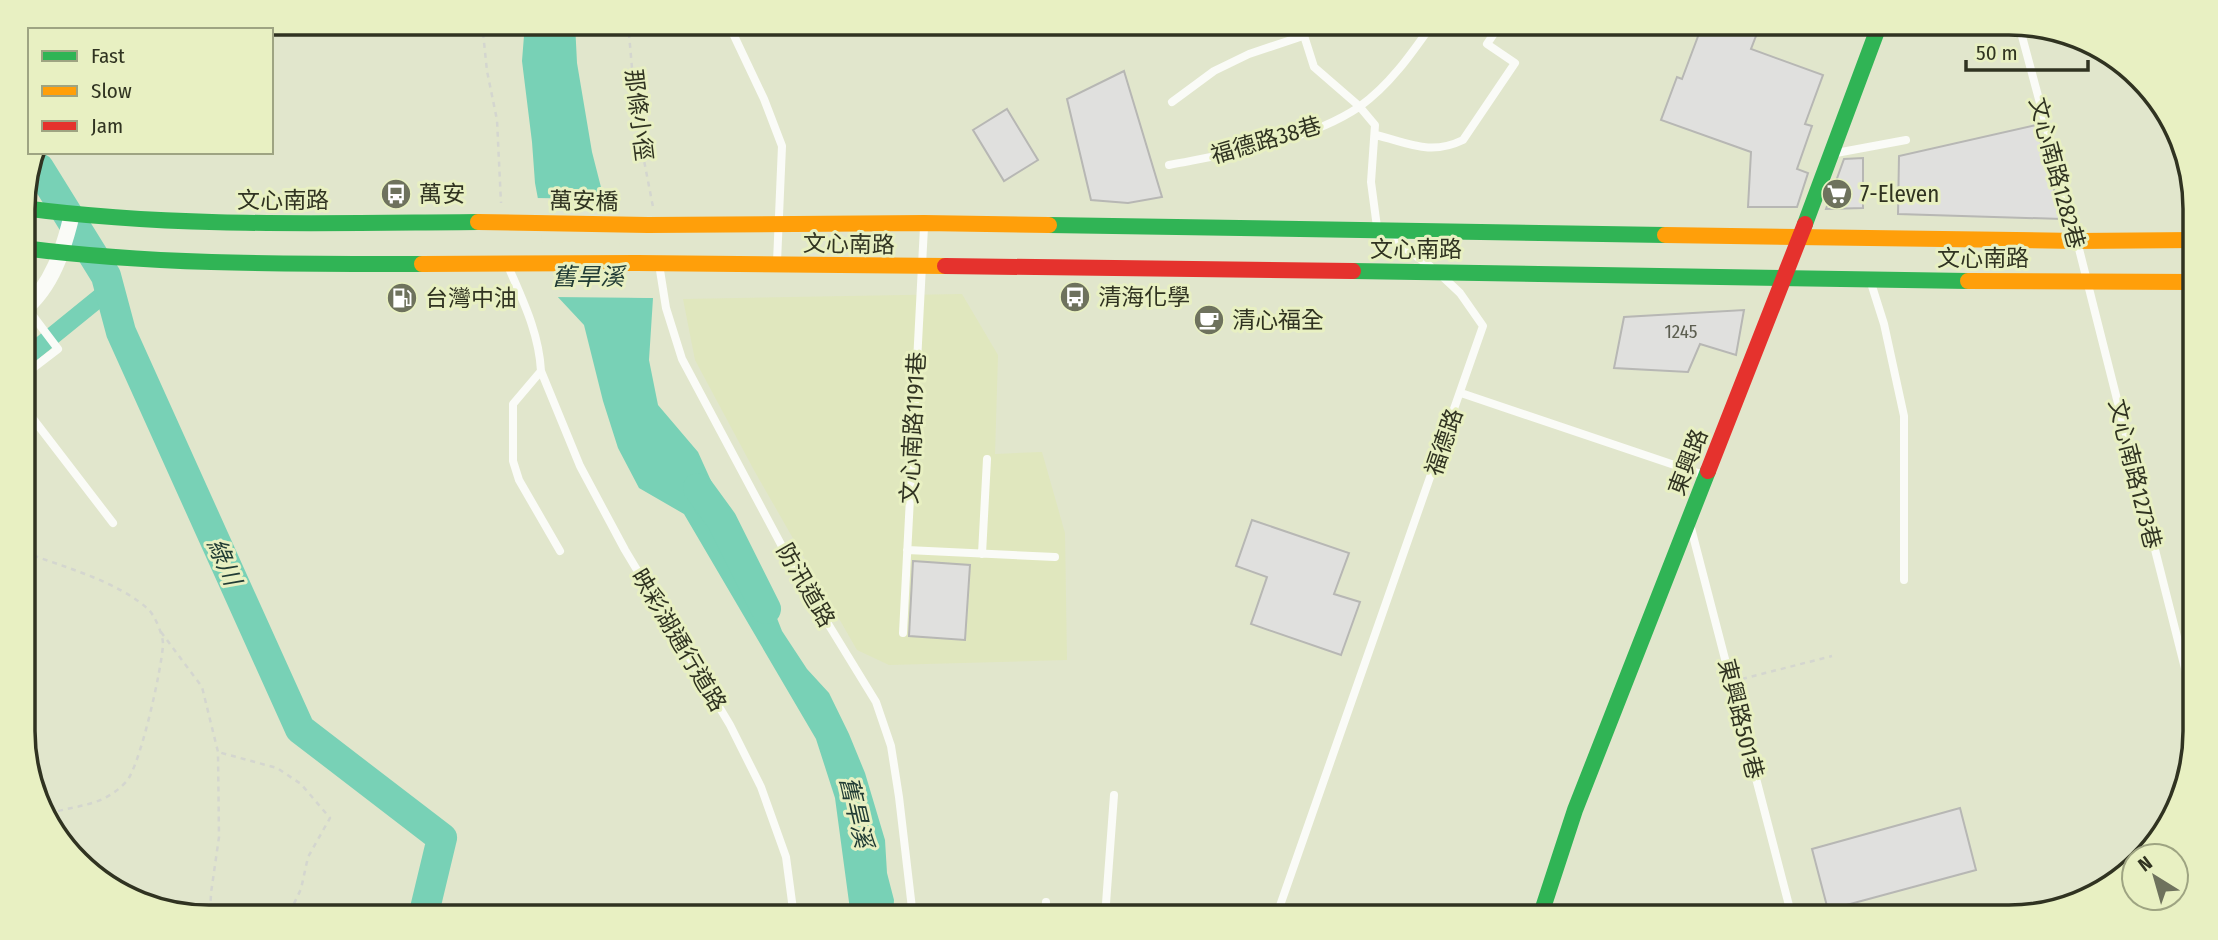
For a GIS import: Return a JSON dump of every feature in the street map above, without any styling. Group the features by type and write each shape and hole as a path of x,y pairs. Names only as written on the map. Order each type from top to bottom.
{"main road":[{"name":"東興路","path":"1543,905 1575,810 1690,522 1875,35"},
{"name":"文心南路","path":"35,209 90,217 209,223 518,222"},
{"name":"萬安橋","path":"518,222 648,225"},
{"name":"文心南路","path":"648,225 924,223 2077,242 2183,240"},
{"path":"35,250 85,256 279,264 511,263"},
{"name":"文心南路","path":"511,263 2183,282"}],"street":[{"path":"35,300 62,253 72,214"}],"lane":[{"path":"734,35 764,99 782,146 777,265"},
{"name":"福德路38巷","path":"1169,165 1306,133 1359,106 1401,68 1424,35"},
{"path":"1376,135 1431,149 1449,147 1462,140 1515,63 1487,44 1493,35"},
{"name":"文心南路1282巷","path":"2021,35 2086,281"},
{"path":"1172,102 1224,66 1303,36 1314,67 1359,106 1375,125 1371,183 1378,229"},
{"path":"1831,153 1906,140"},
{"name":"文心南路1191巷","path":"903,633 924,223"},
{"name":"福德路","path":"1280,905 1483,326 1460,293 1438,272 1378,229"},
{"name":"映彩湖通行道路","path":"511,263 540,350 541,371 580,466 625,550 730,725 761,787 786,858 792,905"},
{"name":"防汛道路","path":"659,264 666,307 682,359 792,565 876,702 891,746 911,905"},
{"path":"1870,280 1884,324 1904,416 1904,580"},
{"name":"文心南路1273巷","path":"2086,281 2183,661"},
{"path":"35,321 58,349 35,367"},
{"path":"541,371 513,404 513,461 519,480 560,551"},
{"path":"1461,393 1706,476"},
{"path":"35,421 113,523"},
{"path":"982,554 987,458"},
{"name":"東興路501巷","path":"1690,522 1788,905"},
{"path":"907,550 1055,557"},
{"path":"1106,905 1114,795"}],"path":[{"path":"483,35 497,120 501,206"},
{"name":"那條小徑","path":"629,35 637,124 653,207"},
{"path":"35,556 123,590 151,612 163,640 159,672 139,754 128,781 105,798 79,808 55,813"},
{"path":"158,628 202,687 218,752 219,837 211,905"},
{"path":"1732,681 1832,656"},
{"path":"218,752 277,768 301,784 330,818 308,857 301,889 293,905"}],"shaded area":[{"path":"962,294 998,355 995,454 1042,452 1065,533 1067,660 889,665 857,650 755,472 695,360 683,299"}],"water":[{"name":"舊旱溪","path":"524,35 576,35 577,63 592,152 629,297 653,298 649,360 658,405 698,452 712,483 732,552 771,603 782,631 807,669 829,693 849,734 865,773 885,840 887,873 894,905 849,905 835,798 816,739 684,514 639,488 618,448 584,325 556,295 535,183 522,61"}],"pier":[{"path":"534,198 608,199 632,294 654,295 655,298 553,297"}],"building":[{"path":"1698,35 1756,35 1751,49 1823,75 1805,124 1812,126 1797,169 1808,173 1797,207 1748,207 1751,152 1661,120 1677,77 1682,79"},
{"path":"1124,71 1162,197 1128,203 1091,200 1067,99"},
{"path":"1007,109 1038,160 1004,181 973,130"},
{"path":"2036,125 2062,219 1898,214 1899,156"},
{"path":"1863,158 1863,208 1826,209 1844,159"},
{"path":"1744,310 1736,355 1700,344 1688,372 1614,368 1624,317"},
{"path":"1252,520 1349,553 1334,594 1360,602 1341,655 1251,624 1267,577 1236,566"},
{"path":"913,561 970,565 965,640 909,636"},
{"path":"1960,808 1976,870 1846,905 1827,905 1812,849"}],"waterway":[{"name":"綠川","path":"40,169 106,276 121,332 300,729 442,838 426,905"},
{"path":"35,350 109,290"},
{"name":"舊旱溪","path":"698,488 722,521 766,609"}],"traffic: fast":[{"path":"1805,224 1876,35"},
{"path":"35,209 136,219 193,221 478,222"},
{"path":"1049,225 1665,235"},
{"path":"35,249 172,261 422,264"},
{"path":"1353,271 1968,281"},
{"path":"1544,905 1575,810 1708,471"}],"traffic: slow":[{"path":"478,222 648,225 1049,225"},
{"path":"1665,235 2183,240"},
{"path":"422,264 945,266"},
{"path":"1968,281 2183,282"}],"traffic: jam":[{"path":"1708,471 1805,224"},
{"path":"945,266 1353,271"}],"place":[{"name":"萬安","path":"396,194"},
{"name":"7-Eleven","path":"1837,194"},
{"name":"清海化學","path":"1075,297"},
{"name":"台灣中油","path":"402,298"},
{"name":"清心福全","path":"1209,320"}]}
